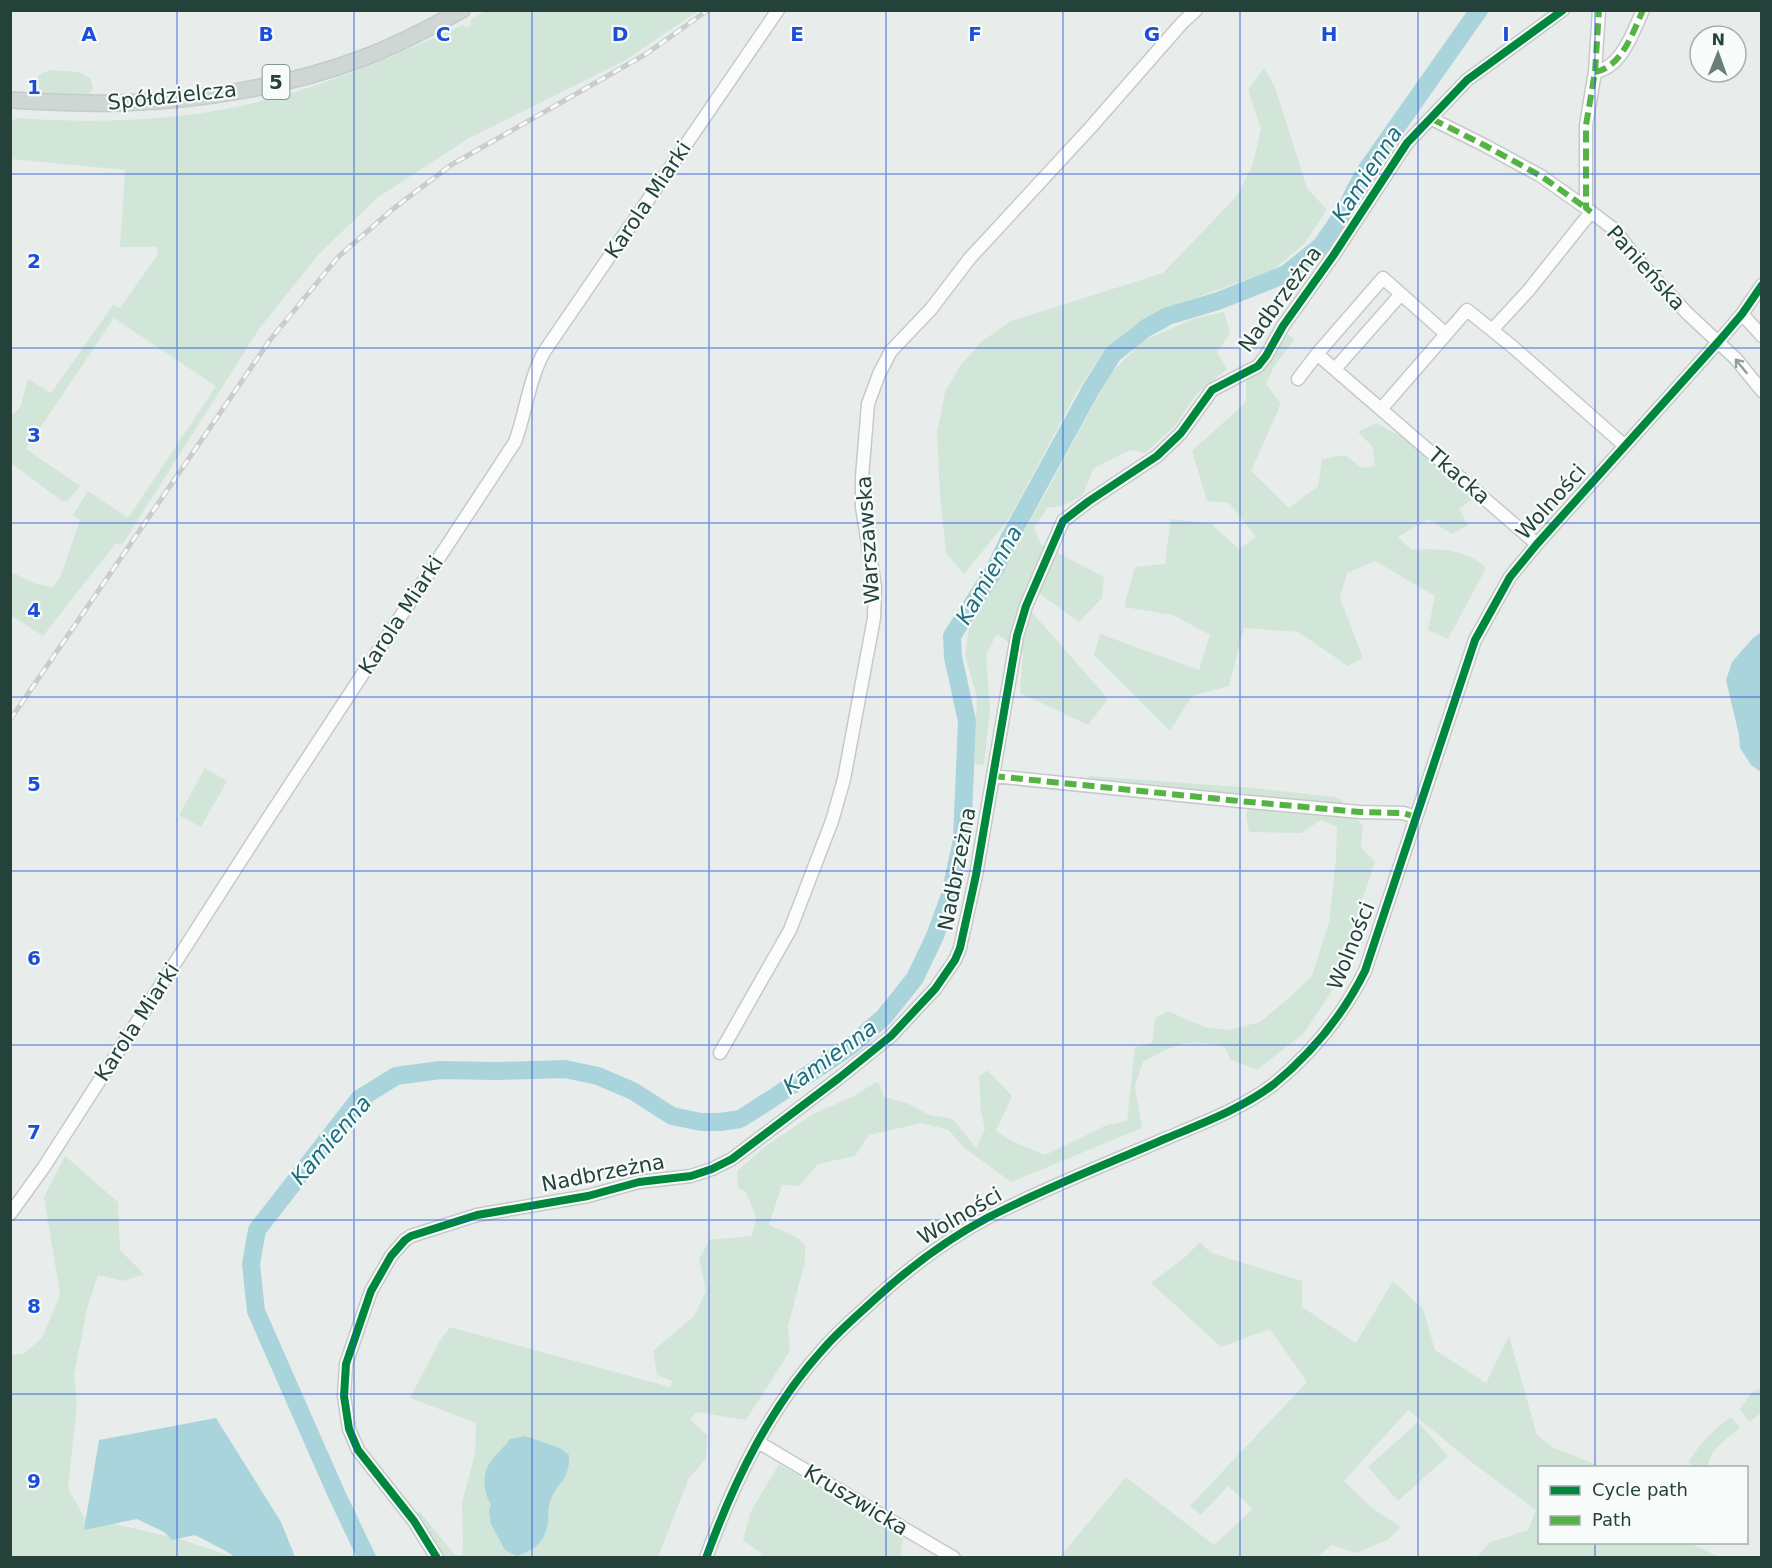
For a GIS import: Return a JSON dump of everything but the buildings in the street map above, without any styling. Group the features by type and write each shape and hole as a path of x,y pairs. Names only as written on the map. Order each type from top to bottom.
{"main road":[{"name":"Spółdzielcza","path":"11,100 71,103 140,102 187,98 274,83 361,58 410,38 462,10"}],"street":[{"name":"Karola Miarki","path":"10,1214 44,1167 263,826 515,442 524,419 535,369 544,352 778,10"},
{"name":"Warszawska","path":"720,1053 790,930 832,821 842,787 874,618 875,587 862,507 862,477 868,404 879,374 891,351 931,309 970,258 1196,10"},
{"name":"Nadbrzeżna","path":"437,1557 414,1521 358,1449 346,1416 343,1385 346,1364 371,1291 391,1256 411,1236 477,1215 588,1196 639,1182 691,1176 712,1170 732,1159 866,1058 891,1036 935,989 955,960 960,948 972,894 1017,636 1026,606 1056,534 1064,521 1089,501 1157,456 1181,433 1212,390 1258,366 1400,152 1467,80 1563,10"},
{"path":"1492,330 1528,291 1589,210 1586,125 1595,72 1599,10"},
{"path":"1595,72 1602,71 1621,53 1643,10"},
{"name":"Panieńska","path":"1432,119 1484,144 1541,176 1615,230 1636,258 1686,312 1736,359 1761,391"},
{"path":"1298,379 1383,278 1446,334"},
{"name":"Wolności","path":"706,1557 731,1495 758,1442 803,1373 824,1348 912,1266 985,1219 1017,1203 1240,1105 1272,1085 1300,1062 1321,1040 1350,1000 1365,970 1475,640 1510,577 1719,342 1742,314 1761,285"},
{"path":"1335,369 1401,294"},
{"path":"1382,408 1467,310 1625,446"},
{"path":"1742,314 1761,336"},
{"name":"Tkacka","path":"1317,354 1537,544"},
{"path":"993,776 1360,812 1403,813 1416,817"},
{"name":"Kruszwicka","path":"758,1442 954,1557"}],"green space":[{"path":"485,11 698,11 624,61 469,138 377,198 319,254 259,329 122,545 116,543 43,636 11,615 11,572 36,584 52,587 60,578 80,520 73,515 88,491 128,518 216,386 114,318 26,449 80,486 68,501 62,501 11,463 11,416 20,408 28,379 51,393 113,305 120,308 158,254 156,247 120,247 125,170 11,159 11,122 16,118 70,121 150,119 204,113 260,102 348,74 462,25 466,27 471,25 470,20"},
{"path":"1264,68 1275,87 1307,188 1327,210 1304,244 1273,270 1160,311 1130,328 1104,352 1079,388 1007,521 964,574 946,553 937,433 945,392 960,366 981,342 1011,321 1163,273 1235,198 1252,167 1261,129 1248,90"},
{"path":"51,70 79,72 91,79 93,90 87,95 36,93 32,86 35,80"},
{"path":"1224,312 1230,333 1217,352 1227,369 1196,395 1176,425 1145,453 1130,450 1094,468 1082,496 1061,506 1047,508 1034,528 1041,544 1104,577 1102,598 1079,622 1040,594 1030,610 1108,699 1088,725 1020,693 1023,653 997,634 986,654 990,710 984,765 974,764 977,697 965,655 969,629 1110,374 1143,341 1193,319"},
{"path":"1287,334 1295,339 1274,366 1266,384 1281,404 1251,471 1289,508 1318,486 1322,459 1345,455 1362,468 1375,466 1372,446 1358,432 1376,423 1407,439 1474,498 1459,509 1468,525 1452,534 1428,519 1398,537 1412,550 1431,549 1461,553 1486,568 1448,639 1428,630 1435,596 1375,561 1347,573 1340,598 1363,658 1348,666 1298,632 1244,628 1229,686 1192,696 1170,731 1094,655 1100,634 1199,670 1210,635 1173,615 1124,607 1135,567 1165,564 1171,519 1211,524 1239,549 1256,537 1229,503 1207,501 1192,451 1246,402 1246,382"},
{"path":"205,768 227,781 201,827 179,815"},
{"path":"1089,776 1254,788 1334,797 1341,800 1349,815 1354,815 1363,826 1361,847 1375,862 1332,991 1304,1033 1257,1070 1230,1059 1225,1047 1212,1044 1182,1044 1164,1051 1143,1062 1135,1086 1142,1128 1011,1182 963,1147 949,1130 922,1123 869,1135 855,1156 818,1164 799,1186 782,1185 769,1225 798,1238 805,1246 805,1261 788,1327 790,1351 746,1420 697,1412 690,1419 707,1435 706,1459 689,1478 658,1557 442,1557 415,1516 419,1511 455,1555 462,1555 462,1502 475,1454 476,1423 410,1398 439,1342 450,1327 670,1387 672,1381 657,1375 653,1351 693,1317 706,1292 699,1259 709,1240 752,1236 756,1217 746,1192 738,1188 737,1171 766,1146 813,1114 852,1097 878,1081 884,1097 907,1103 930,1115 953,1119 976,1148 985,1129 981,1112 979,1077 987,1070 1012,1096 996,1131 1012,1141 1045,1155 1107,1125 1127,1121 1135,1047 1152,1043 1155,1018 1168,1011 1204,1027 1229,1030 1260,1022 1312,976 1329,922 1337,827 1321,820 1301,833 1249,832 1246,814 1254,797 1088,780"},
{"path":"65,1156 118,1202 120,1250 144,1274 123,1281 98,1275 88,1305 74,1375 77,1405 68,1488 84,1517 180,1539 233,1557 11,1558 11,1355 23,1354 42,1338 60,1295 44,1197"},
{"path":"1200,1242 1211,1253 1302,1281 1302,1307 1356,1343 1393,1281 1423,1309 1435,1350 1486,1383 1509,1336 1537,1435 1552,1447 1600,1466 1538,1466 1538,1544 1692,1544 1719,1557 1477,1557 1490,1542 1528,1530 1536,1510 1474,1464 1408,1410 1344,1481 1372,1508 1401,1527 1389,1539 1356,1553 1332,1545 1315,1558 1060,1557 1126,1477 1214,1545 1253,1509 1228,1486 1201,1515 1190,1506 1307,1382 1270,1329 1221,1347 1151,1283 1185,1257"},
{"path":"1761,1388 1761,1413 1749,1422 1740,1409 1752,1392"},
{"path":"1731,1417 1740,1428 1715,1450 1708,1466 1692,1466 1689,1461 1713,1432"},
{"path":"1418,1422 1448,1456 1398,1501 1368,1467"},
{"path":"779,1464 904,1535 900,1558 761,1557 761,1553 743,1540 750,1513"}],"water":[{"path":"1761,632 1761,772 1751,765 1740,748 1726,680 1732,662"},
{"path":"216,1418 281,1522 295,1557 235,1557 195,1535 172,1540 164,1532 137,1519 84,1530 99,1440"},
{"path":"525,1436 560,1448 569,1455 569,1463 566,1475 550,1502 547,1530 533,1548 517,1556 505,1550 491,1524 489,1511 491,1504 484,1480 490,1462 510,1439"}],"waterway":[{"name":"Kamienna","path":"367,1558 256,1311 251,1264 257,1230 359,1099 396,1076 440,1070 565,1069 598,1076 633,1091 672,1116 701,1122 720,1122 740,1119 773,1098 851,1046 884,1017 915,978 935,936 950,895 962,840 967,721 953,657 952,636 995,569 1091,389 1113,354 1146,328 1168,316 1218,301 1286,274 1321,246 1345,211 1367,169 1479,10"}],"railway":[{"path":"10,720 270,340 338,257 393,209 451,165 646,54 708,10"}],"marked path":[{"path":"1591,212 1586,208 1586,125 1595,72 1599,10"},
{"path":"1595,72 1604,69 1619,56 1631,38 1643,10"},
{"path":"1432,119 1541,176 1586,208"},
{"path":"993,776 1360,812 1403,813 1416,817"}],"cycle path":[{"path":"437,1558 414,1521 358,1450 349,1429 344,1396 346,1364 371,1291 391,1256 411,1236 477,1215 588,1196 639,1182 691,1176 712,1169 732,1159 891,1036 935,989 955,960 960,948 976,875 1017,636 1026,606 1063,521 1157,456 1181,433 1212,390 1258,366 1407,143 1467,80 1563,10"},
{"path":"706,1558 741,1473 787,1394 831,1340 901,1276 942,1245 987,1218 1054,1186 1236,1108 1274,1084 1302,1059 1326,1032 1347,1003 1365,971 1475,640 1510,577 1719,341 1762,285"}]}
